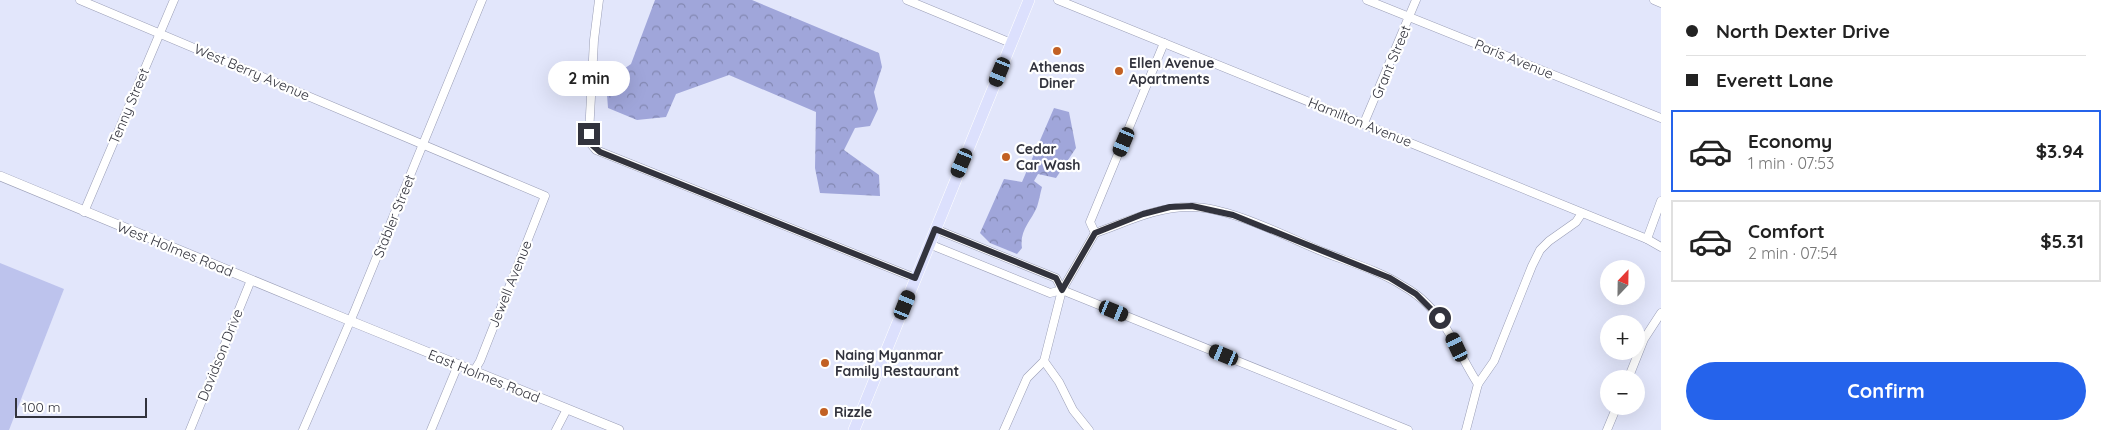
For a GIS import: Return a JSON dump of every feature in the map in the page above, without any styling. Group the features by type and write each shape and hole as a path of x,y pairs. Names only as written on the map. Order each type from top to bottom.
{"main road":[{"path":"854,430 1029,0"}],"street":[{"name":"West Berry Avenue","path":"80,0 545,196"},
{"name":"Tenny Street","path":"84,212 174,0"},
{"name":"Stabler Street","path":"303,430 350,321 482,0"},
{"path":"599,0 594,40 589,134 591,144 600,152 915,278"},
{"path":"907,0 1011,43"},
{"name":"Hamilton Avenue","path":"1058,0 1364,123 1661,246"},
{"name":"Paris Avenue","path":"1367,0 1661,118"},
{"name":"Grant Street","path":"1364,123 1416,0"},
{"path":"1654,0 1661,3"},
{"path":"1095,233 1090,222 1164,43"},
{"name":"West Holmes Road","path":"0,176 350,321"},
{"name":"Jewell Avenue","path":"474,371 480,361 545,196"},
{"path":"1647,239 1661,201"},
{"path":"1004,430 1027,378 1044,361 1062,290 1095,233 1143,214 1170,207 1192,206 1233,215 1390,278 1416,294 1440,318 1463,361 1478,384"},
{"path":"1466,430 1478,384 1494,361 1540,250 1549,241 1576,222 1582,213"},
{"path":"935,229 1056,278 1062,290"},
{"path":"929,244 1050,293 1062,290 1408,430"},
{"name":"Davidson Drive","path":"190,430 251,280"},
{"path":"1632,370 1644,338 1661,313"},
{"name":"East Holmes Road","path":"350,321 619,430"},
{"path":"1044,361 1059,382 1074,410 1089,430"},
{"path":"431,430 458,365"},
{"path":"556,430 567,408"},
{"path":"1607,430 1613,415"}],"green space":[{"path":"655,0 752,0 879,53 882,67 874,92 878,109 870,126 855,128 844,150 879,175 880,196 820,193 815,168 816,112 729,75 676,94 666,117 637,120 608,108 606,81 631,64"},
{"path":"1054,108 1069,112 1076,148 1056,178 1038,174 1034,181 1042,187 1037,207 1022,236 1022,248 1017,254 990,243 980,233 1004,179 1022,182"}],"shaded area":[{"path":"0,263 64,289 9,430 0,430"}],"place":[{"name":"Athenas Diner","path":"1057,51"},
{"name":"Ellen Avenue Apartments","path":"1119,71"},
{"name":"Cedar Car Wash","path":"1006,157"},
{"name":"Naing Myanmar Family Restaurant","path":"825,363"},
{"name":"Rizzle","path":"824,412"}],"route":[{"path":"589,134 591,144 600,152 915,278 935,229 1056,278 1062,290 1095,233 1143,214 1170,207 1192,206 1213,209 1233,215 1390,278 1416,294 1440,318"}]}
